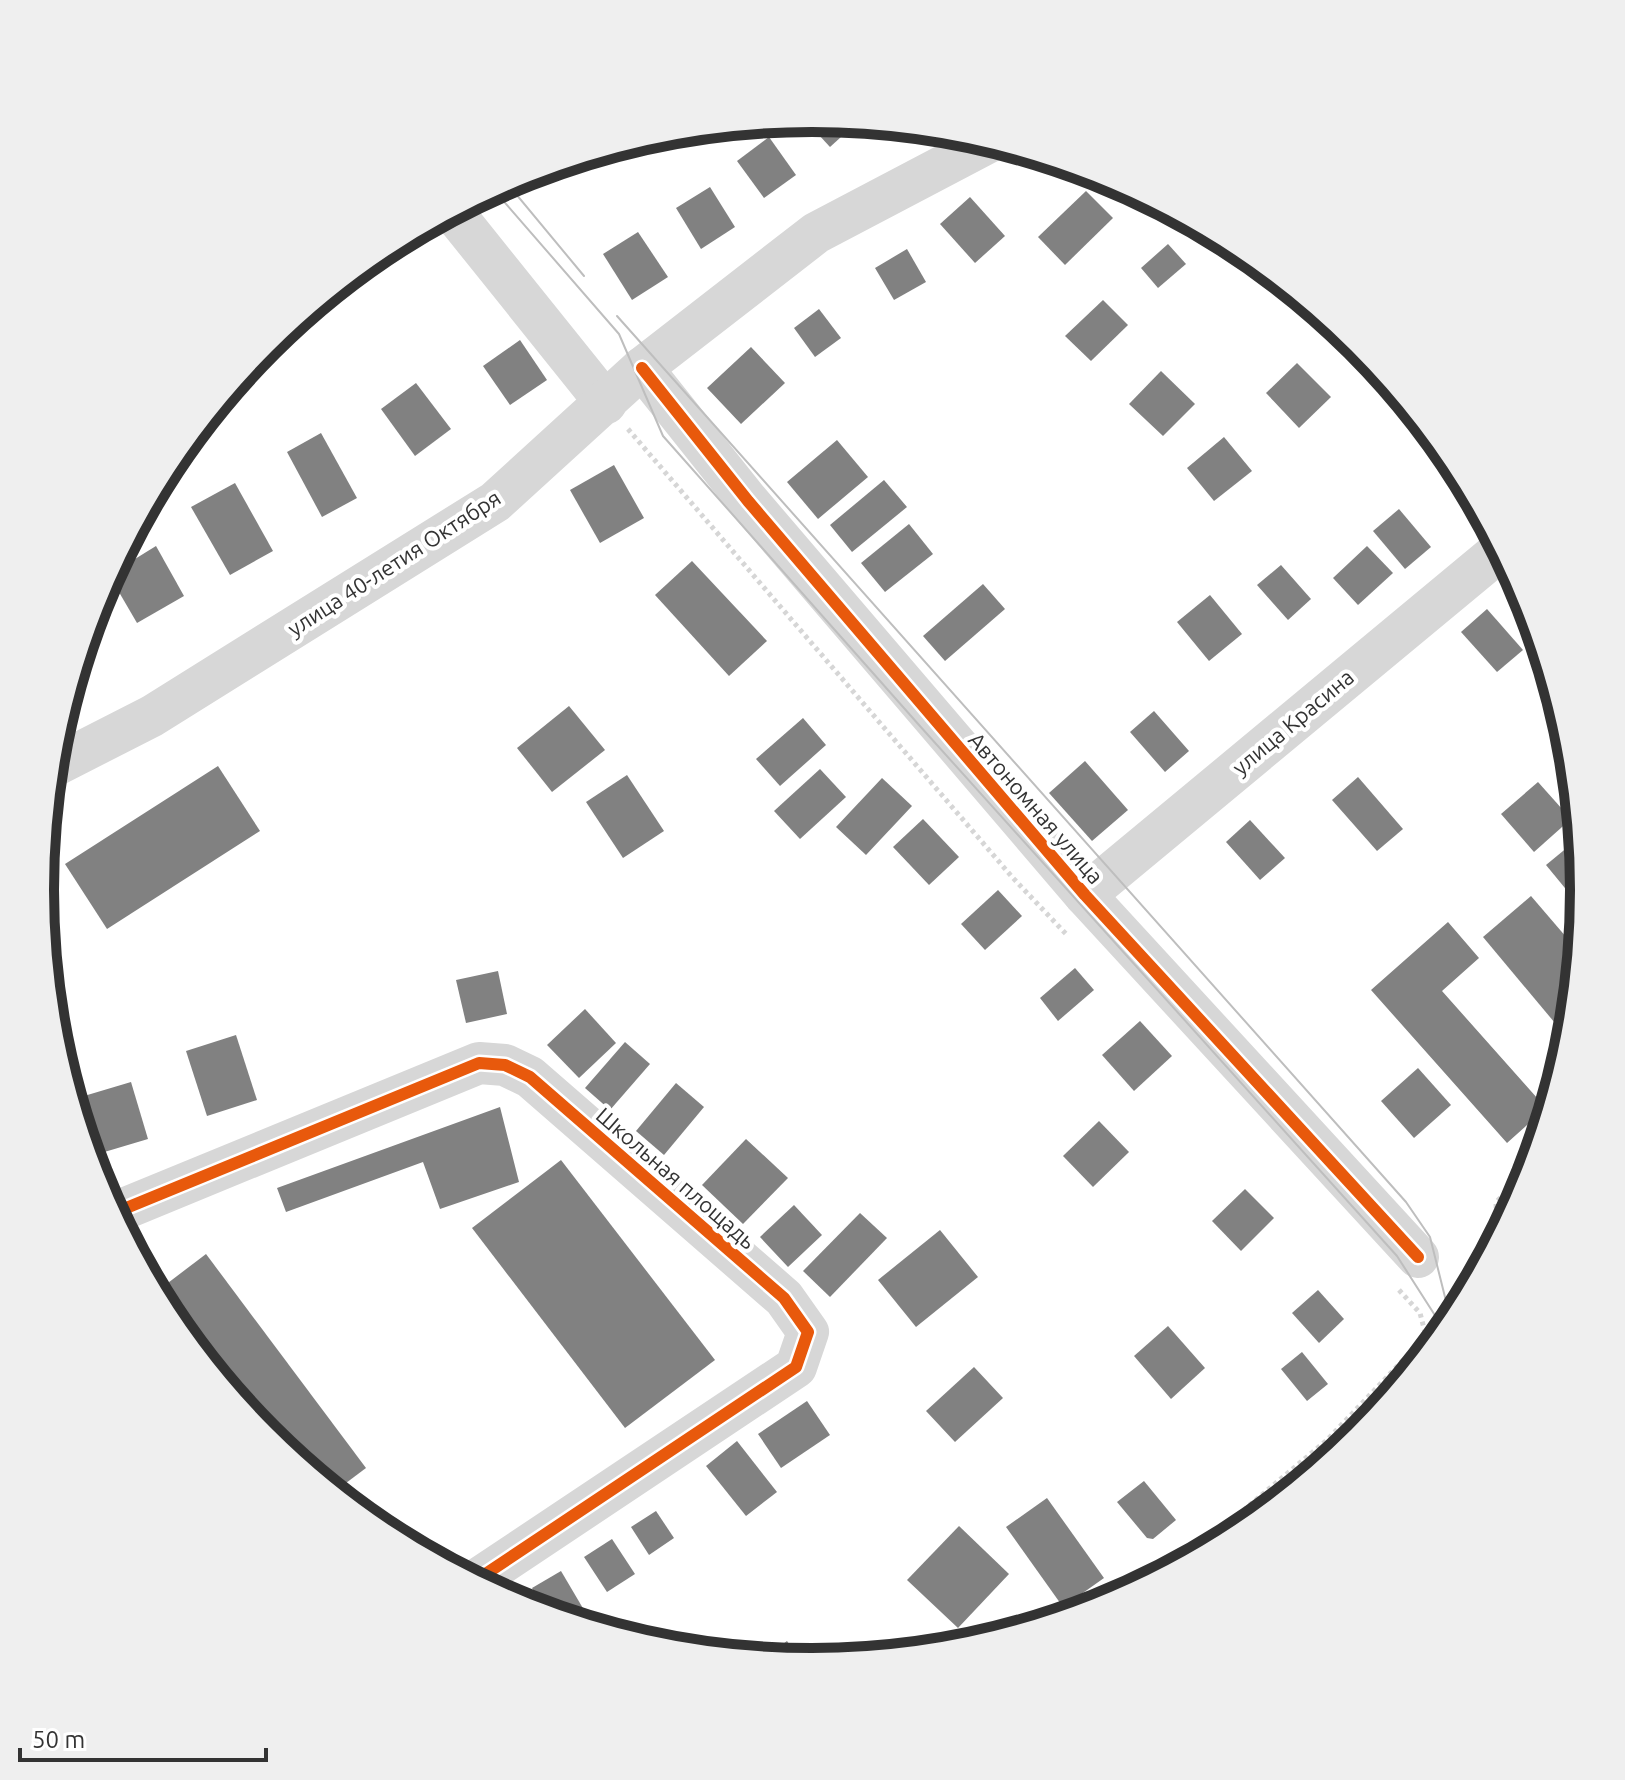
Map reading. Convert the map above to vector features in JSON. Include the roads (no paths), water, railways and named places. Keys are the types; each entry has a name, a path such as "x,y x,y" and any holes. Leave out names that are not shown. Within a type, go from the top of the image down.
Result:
{"street":[{"name":"улица 40-летия Октября","path":"66,760 152,716 495,502 642,368 816,233 975,149"},
{"path":"459,220 606,403"},
{"name":"Автономная улица","path":"642,368 748,501 1085,895 1418,1257"},
{"name":"улица Красина","path":"1085,895 1493,556"},
{"name":"Школьная площадь","path":"125,1209 479,1063 505,1065 530,1077 784,1298 808,1332 796,1367 486,1574"}],"tram line":[{"path":"515,192 584,276"},
{"path":"501,199 619,334 663,436 1397,1256 1437,1319"},
{"path":"617,316 1406,1202 1430,1237 1447,1305"}]}
